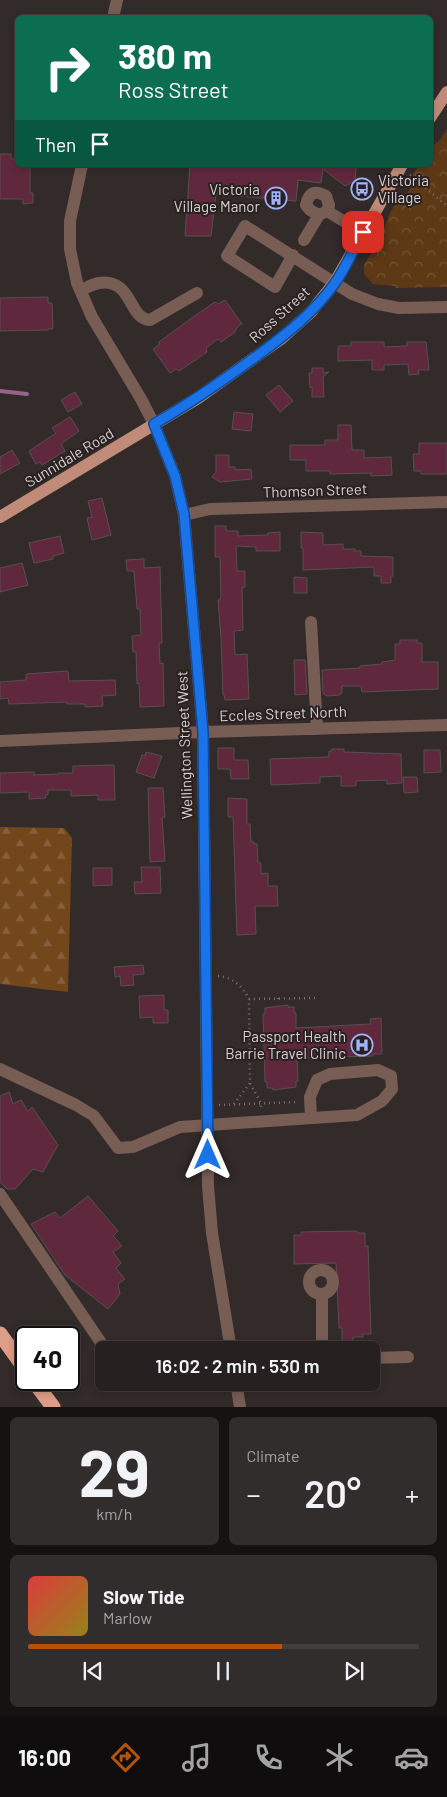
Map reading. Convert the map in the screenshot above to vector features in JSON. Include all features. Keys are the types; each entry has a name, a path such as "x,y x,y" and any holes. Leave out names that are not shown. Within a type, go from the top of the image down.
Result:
{"highway":[{"path":"0,1334 15,1355"},
{"path":"41,1391 52,1407"}],"main road":[{"path":"433,113 447,92"},
{"name":"Ross Street","path":"154,424 198,398 282,338 311,312 335,282 363,232 406,170"},
{"name":"Sunnidale Road","path":"0,517 154,424"}],"street":[{"path":"114,15 117,0"},
{"name":"Wellington Street West","path":"82,167 70,221 70,249 77,283 92,317 142,399 154,424 175,476 184,514 203,732 209,1207 230,1341"},
{"path":"304,240 323,213 363,232"},
{"path":"293,255 275,287 227,256 245,226 293,255 352,294 378,304 399,308 447,307"},
{"path":"80,290 100,283 121,288 125,291 138,313 146,320 150,320 197,293"},
{"name":"Thomson Street","path":"184,514 210,509 447,502"},
{"path":"311,622 317,729"},
{"name":"Eccles Street North","path":"0,741 203,732 447,725"},
{"path":"0,1070 76,1104 94,1116 118,1148 133,1147 180,1127 357,1115 382,1101 392,1089 391,1076 378,1070 330,1074 317,1080 310,1097 311,1118"},
{"path":"0,1194 100,1341"},
{"path":"322,1294 322,1341"},
{"path":"380,1358 408,1357"},
{"path":"237,1391 240,1407"}],"path":[{"path":"406,170 447,206"},
{"path":"206,976 228,977 244,990 250,999 250,1083 261,1103 262,1121"},
{"path":"278,998 278,1004"},
{"path":"250,999 318,998"},
{"path":"234,1104 250,1083"},
{"path":"207,1106 310,1101"}],"green space":[{"path":"447,129 447,287 396,288 395,286 373,284 364,274 364,265 378,243 390,213 402,193 406,195 411,187 407,184 418,167 433,167 433,146 440,140"},
{"path":"0,827 64,828 72,838 68,992 0,984"}],"building":[{"path":"0,154 11,154 11,159 15,159 15,167 30,167 30,193 33,193 33,203 23,204 23,199 0,199"},
{"name":"Victoria Village Manor","path":"190,167 356,168 355,181 345,186 323,169 321,183 298,180 296,201 216,194 211,236 185,236"},
{"path":"48,297 48,303 52,303 53,329 0,331 0,298"},
{"path":"225,300 242,324 238,326 235,332 221,342 218,339 206,348 207,352 179,371 176,369 170,373 153,349 159,345 159,342 215,302 218,304"},
{"path":"351,342 384,342 384,347 407,346 407,342 426,342 429,370 418,370 419,374 409,375 408,364 384,365 384,370 372,370 372,360 338,361 338,346 351,346"},
{"path":"312,368 323,368 323,373 329,372 323,377 324,397 312,397 309,373 312,373"},
{"path":"279,385 293,401 280,412 266,395"},
{"path":"75,392 82,404 68,412 61,400"},
{"path":"234,412 253,414 251,431 232,429"},
{"path":"70,417 79,431 61,444 65,451 42,465 40,462 36,464 29,451 56,433 52,428"},
{"path":"338,425 351,425 352,450 364,450 364,458 391,457 392,475 371,476 371,473 330,474 330,471 306,471 306,460 290,460 290,445 325,445 325,440 338,440"},
{"path":"419,443 447,443 447,474 421,474 421,471 414,471 413,454 419,454"},
{"path":"12,450 20,463 0,474 0,457"},
{"path":"216,455 229,455 229,467 235,467 235,470 251,469 252,479 220,482 212,477 216,472"},
{"path":"102,498 111,535 92,540 87,518 92,517 88,501"},
{"path":"215,526 226,526 226,531 238,531 238,536 268,535 268,533 280,532 280,551 256,551 256,547 236,546 237,571 245,571 245,587 242,588 243,630 234,631 235,655 247,654 249,699 225,700 223,695 218,600 220,600 221,595 220,557 215,557"},
{"path":"301,532 323,533 323,545 343,544 343,549 361,551 361,556 393,557 391,583 381,583 381,576 374,576 374,567 303,570"},
{"path":"60,536 64,553 53,556 53,559 34,563 29,543"},
{"path":"144,559 144,568 160,567 162,643 159,643 160,664 163,663 164,706 140,707 136,652 133,652 132,636 141,635 140,609 137,609 134,571 127,571 126,560"},
{"path":"22,563 28,585 0,592 0,568"},
{"path":"294,577 307,578 307,593 294,593"},
{"path":"400,640 417,640 417,643 422,643 422,662 438,662 438,689 362,692 361,686 342,686 342,693 340,695 327,696 323,693 322,670 360,668 360,666 382,664 382,662 395,660 395,644 400,644"},
{"path":"294,660 305,660 307,694 295,695"},
{"path":"68,671 69,681 115,680 116,695 102,696 103,706 85,707 85,704 67,704 67,702 9,704 8,698 0,699 0,682 26,680 26,674"},
{"path":"218,748 234,748 234,760 248,760 249,779 231,779 230,769 218,769"},
{"path":"332,749 344,749 344,752 401,754 402,783 387,784 387,780 356,781 356,786 341,786 341,776 320,777 320,783 271,785 270,759 329,757 329,751 332,751"},
{"path":"424,750 440,750 441,772 424,773"},
{"path":"146,752 162,756 154,778 136,772 142,755 145,756"},
{"path":"114,765 115,800 98,800 98,795 71,796 71,790 48,790 48,795 45,795 46,798 29,799 29,792 0,793 0,773 34,772 34,775 59,774 73,773 73,766"},
{"path":"403,777 417,777 418,792 404,793"},
{"path":"148,788 163,788 165,817 162,817 165,861 150,862"},
{"path":"228,798 247,799 247,824 250,824 251,842 257,844 258,863 261,863 261,874 268,873 268,886 277,886 278,906 255,906 256,934 237,935 233,817 228,817"},
{"path":"141,867 160,867 161,893 135,894 134,882 142,882"},
{"path":"93,868 112,868 112,885 93,886"},
{"path":"143,965 144,974 133,975 134,985 121,986 120,976 115,977 114,967"},
{"path":"164,995 164,1010 168,1010 168,1023 153,1023 153,1017 140,1018 139,996"},
{"path":"288,1005 288,1007 294,1007 296,1028 371,1024 370,1019 381,1018 382,1054 373,1054 373,1056 297,1058 298,1081 296,1081 296,1087 273,1090 273,1088 267,1088 267,1082 265,1082 263,1014 265,1014 265,1008"},
{"path":"9,1092 13,1104 21,1100 28,1111 32,1107 58,1145 43,1172 33,1169 15,1189 7,1189 0,1182 0,1096"},
{"path":"88,1196 118,1231 113,1236 122,1246 113,1252 121,1263 116,1268 125,1279 118,1284 120,1294 108,1309 65,1275 31,1224 55,1212 60,1218"},
{"path":"357,1231 358,1233 365,1233 365,1246 368,1246 371,1334 363,1334 363,1337 353,1337 353,1341 342,1341 342,1328 339,1328 336,1263 294,1264 294,1235 301,1235 301,1232"}],"waterway":[{"path":"0,391 27,394"}],"place":[{"name":"Victoria Village","path":"362,189"},
{"name":"Victoria Village Manor","path":"276,198"},
{"name":"Passport Health Barrie Travel Clinic","path":"362,1045"}],"route":[{"path":"208,1155 203,732 184,514 175,476 154,424 229,377 282,338 311,312 335,282 363,232"}]}
